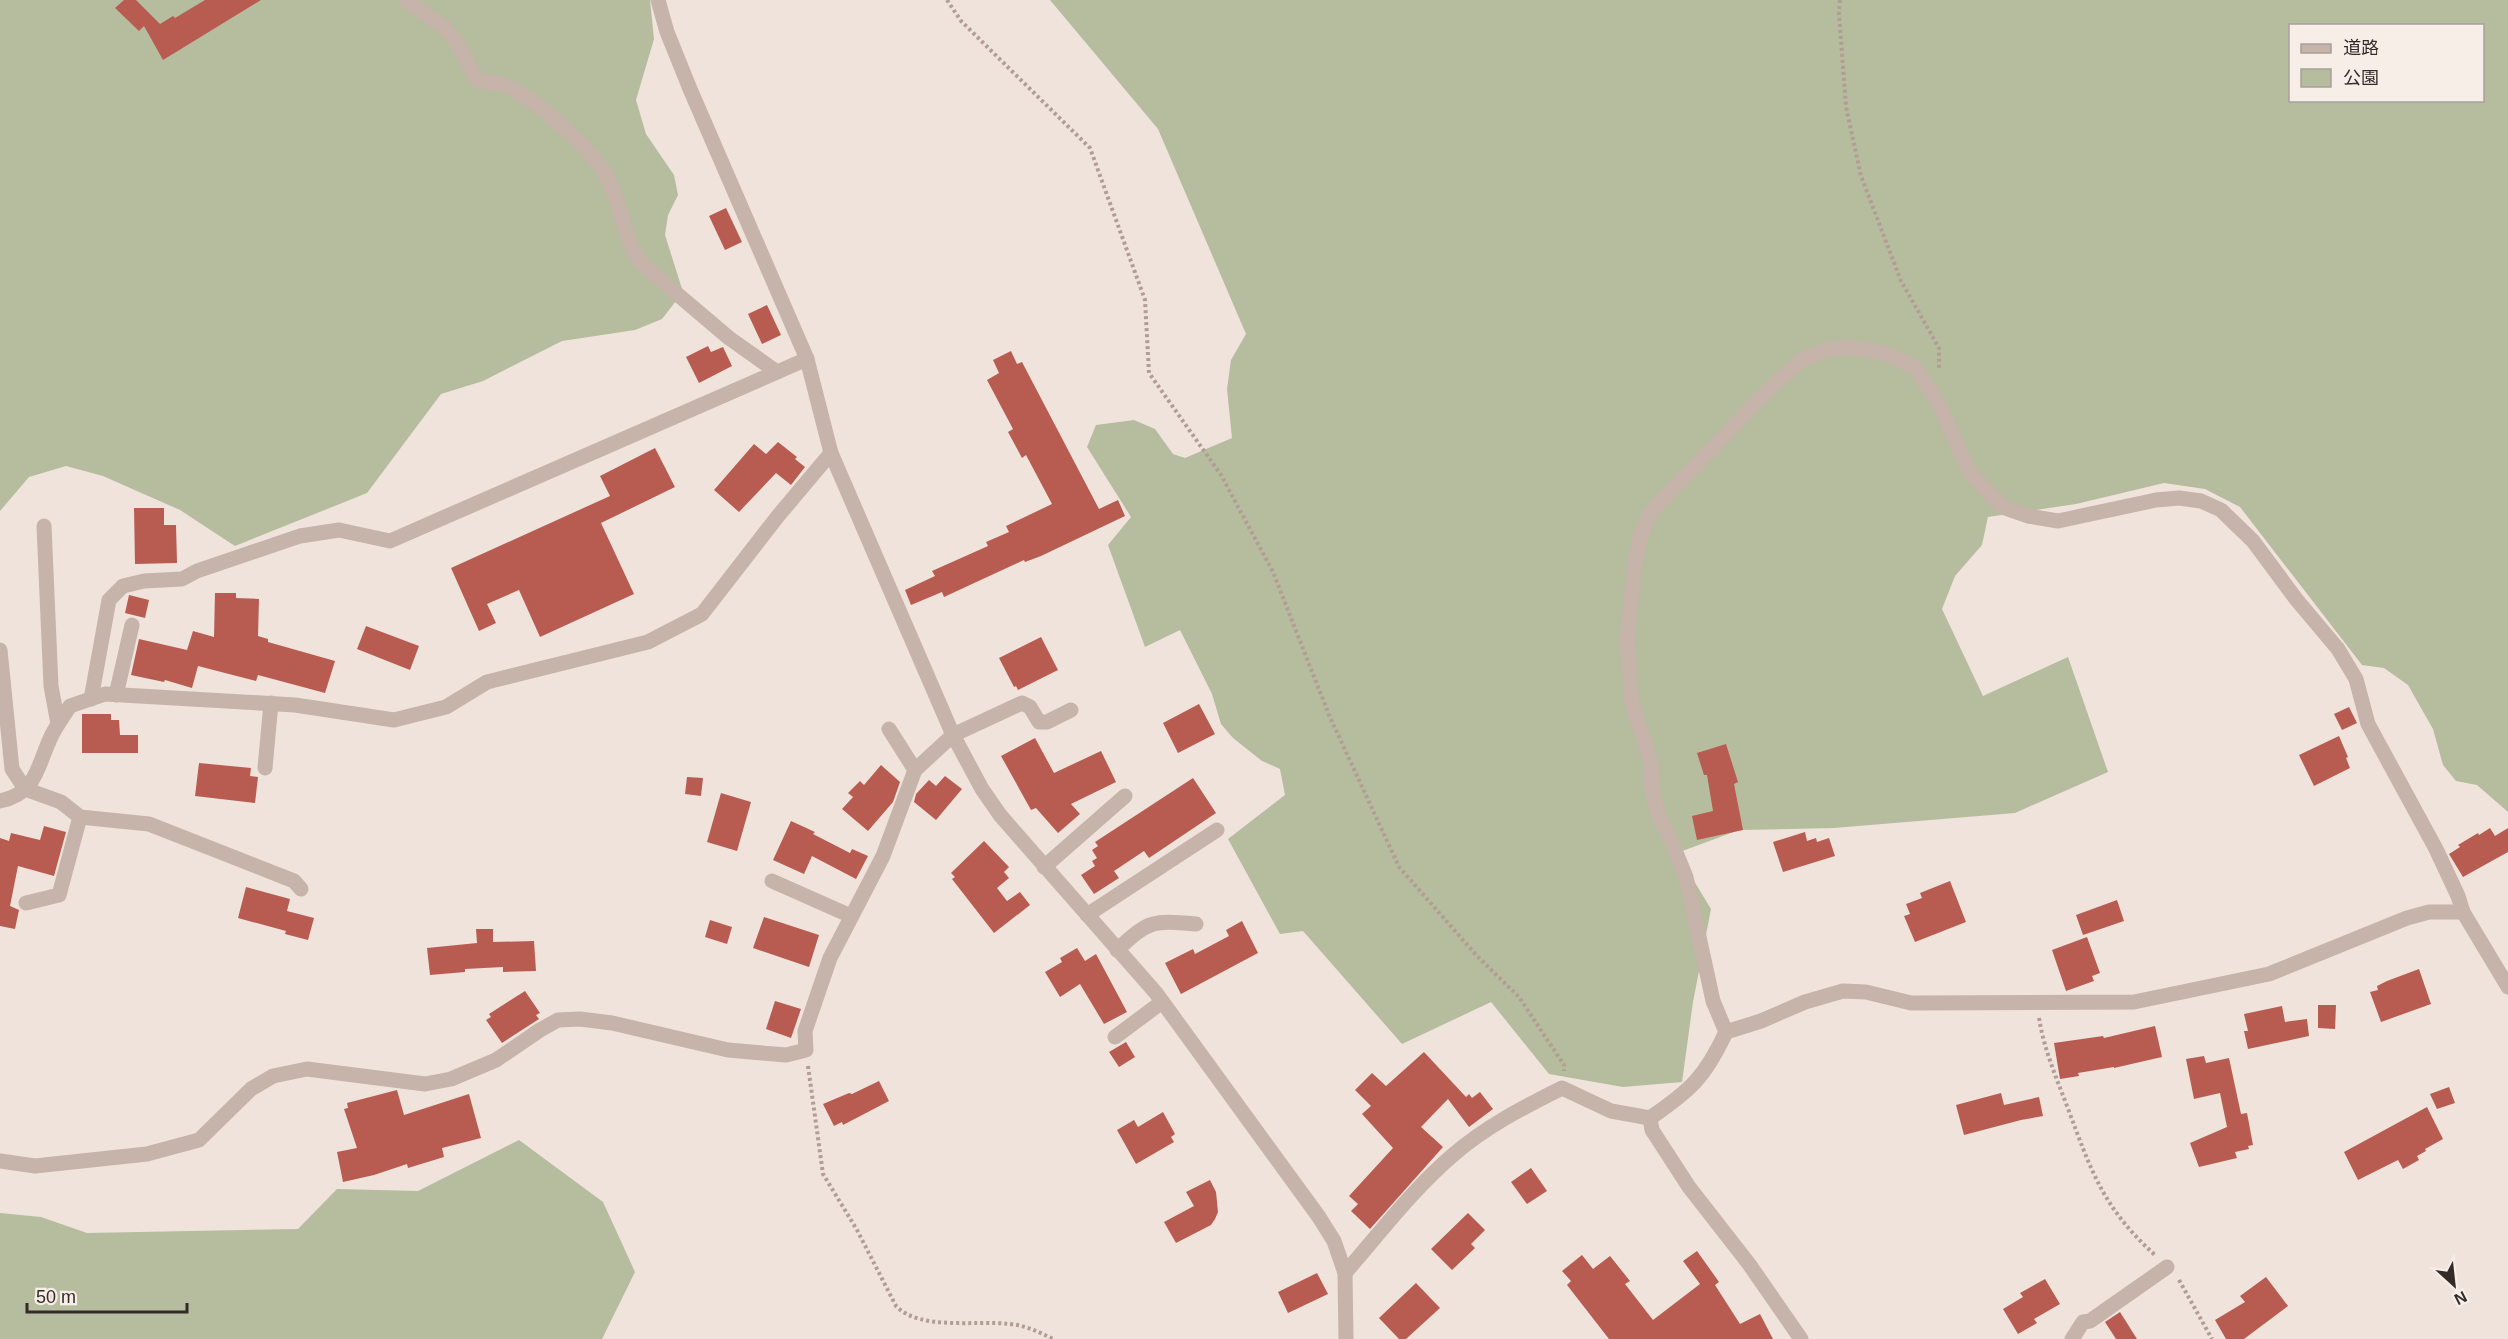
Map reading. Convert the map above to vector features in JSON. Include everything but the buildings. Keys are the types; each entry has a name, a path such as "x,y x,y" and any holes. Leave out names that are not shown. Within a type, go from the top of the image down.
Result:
{"street":[{"path":"406,0 442,26 453,38 478,81 502,84 531,101 583,146 608,178 632,251 643,265 729,338 777,372"},
{"path":"658,0 690,89 807,359 831,453 953,735 982,789 1000,815 1162,1002 1319,1217 1334,1241 1345,1273 1346,1339"},
{"path":"1726,1032 1713,1001 1686,877 1659,817 1652,790 1651,762 1632,703 1627,640 1635,563 1640,538 1650,513 1775,383 1805,358 1830,349 1854,348 1884,353 1915,367 1938,404 1970,473 2002,507 2028,516 2058,521 2156,500 2179,498 2201,501 2221,510 2253,541 2296,599 2338,649 2356,679 2368,724 2436,849 2463,912 2508,987"},
{"path":"91,699 109,600 123,586 144,580 182,579 198,571 300,536 339,531 390,541 807,359"},
{"path":"0,801 14,798 32,783 51,737 70,706 105,694 295,705 394,720 446,707 487,682 648,642 702,614 778,516 831,453"},
{"path":"44,526 51,686 58,724"},
{"path":"116,695 132,625"},
{"path":"0,650 12,769 25,789 61,802 80,817 149,824 294,881 301,889"},
{"path":"265,768 271,703"},
{"path":"0,1161 34,1166 147,1154 199,1140 251,1089 273,1076 308,1069 425,1084 451,1078 496,1060 558,1020 580,1019 612,1023 728,1050 786,1055 806,1050 805,1031 830,958 883,856 915,770 953,735 1022,704 1030,707 1039,722 1047,722 1071,710"},
{"path":"889,729 915,770"},
{"path":"1044,867 1125,796"},
{"path":"26,903 59,896 80,817"},
{"path":"1087,915 1217,830"},
{"path":"772,880 851,916"},
{"path":"1345,1273 1454,1154 1498,1122 1562,1088 1611,1111 1650,1118 1671,1104 1701,1078 1711,1064 1726,1032 1761,1021 1805,1002 1843,992 1866,992 1911,1003 2134,1002 2270,974 2407,918 2429,912 2463,912"},
{"path":"1118,950 1139,929 1162,921 1196,924"},
{"path":"1114,1037 1162,1002"},
{"path":"1650,1118 1652,1130 1689,1187 1749,1264 1770,1297 1802,1339"},
{"path":"2072,1339 2083,1322 2090,1321 2167,1267"},
{"path":"1334,1339 1344,1315"}],"path":[{"path":"946,0 960,21 1090,148 1145,300 1149,373 1221,475 1273,572 1329,715 1399,867 1478,956 1519,997 1564,1065 1562,1088"},
{"path":"1840,0 1846,106 1861,176 1901,281 1939,348 1938,404"},
{"path":"2037,1003 2044,1045 2096,1182 2129,1232 2177,1276 2212,1339"},
{"path":"806,1050 823,1174 857,1230 896,1306 904,1314 920,1320 1010,1324 1033,1329 1053,1339"}],"green space":[{"path":"0,0 650,0 654,39 636,100 646,134 674,175 678,195 668,215 665,235 683,292 662,319 635,330 562,341 483,381 441,394 367,493 235,546 180,510 103,476 66,466 29,477 0,511"},
{"path":"1050,0 2508,0 2508,812 2477,785 2456,781 2443,765 2433,729 2408,685 2384,668 2362,665 2240,507 2205,489 2164,483 2076,504 1988,517 1982,545 1955,576 1942,609 1983,696 2068,657 2108,772 2015,813 1834,828 1739,830 1677,853 1711,909 1693,1002 1682,1082 1623,1087 1549,1074 1491,1002 1402,1044 1303,931 1280,934 1228,839 1285,795 1280,769 1262,761 1233,738 1221,724 1212,694 1180,630 1145,647 1108,545 1131,517 1087,447 1096,425 1134,420 1155,429 1173,454 1185,458 1232,438 1227,389 1231,360 1246,334 1158,129"},
{"path":"519,1140 603,1202 635,1272 602,1339 0,1339 0,1213 41,1217 87,1233 298,1229 337,1189 418,1191"}]}
